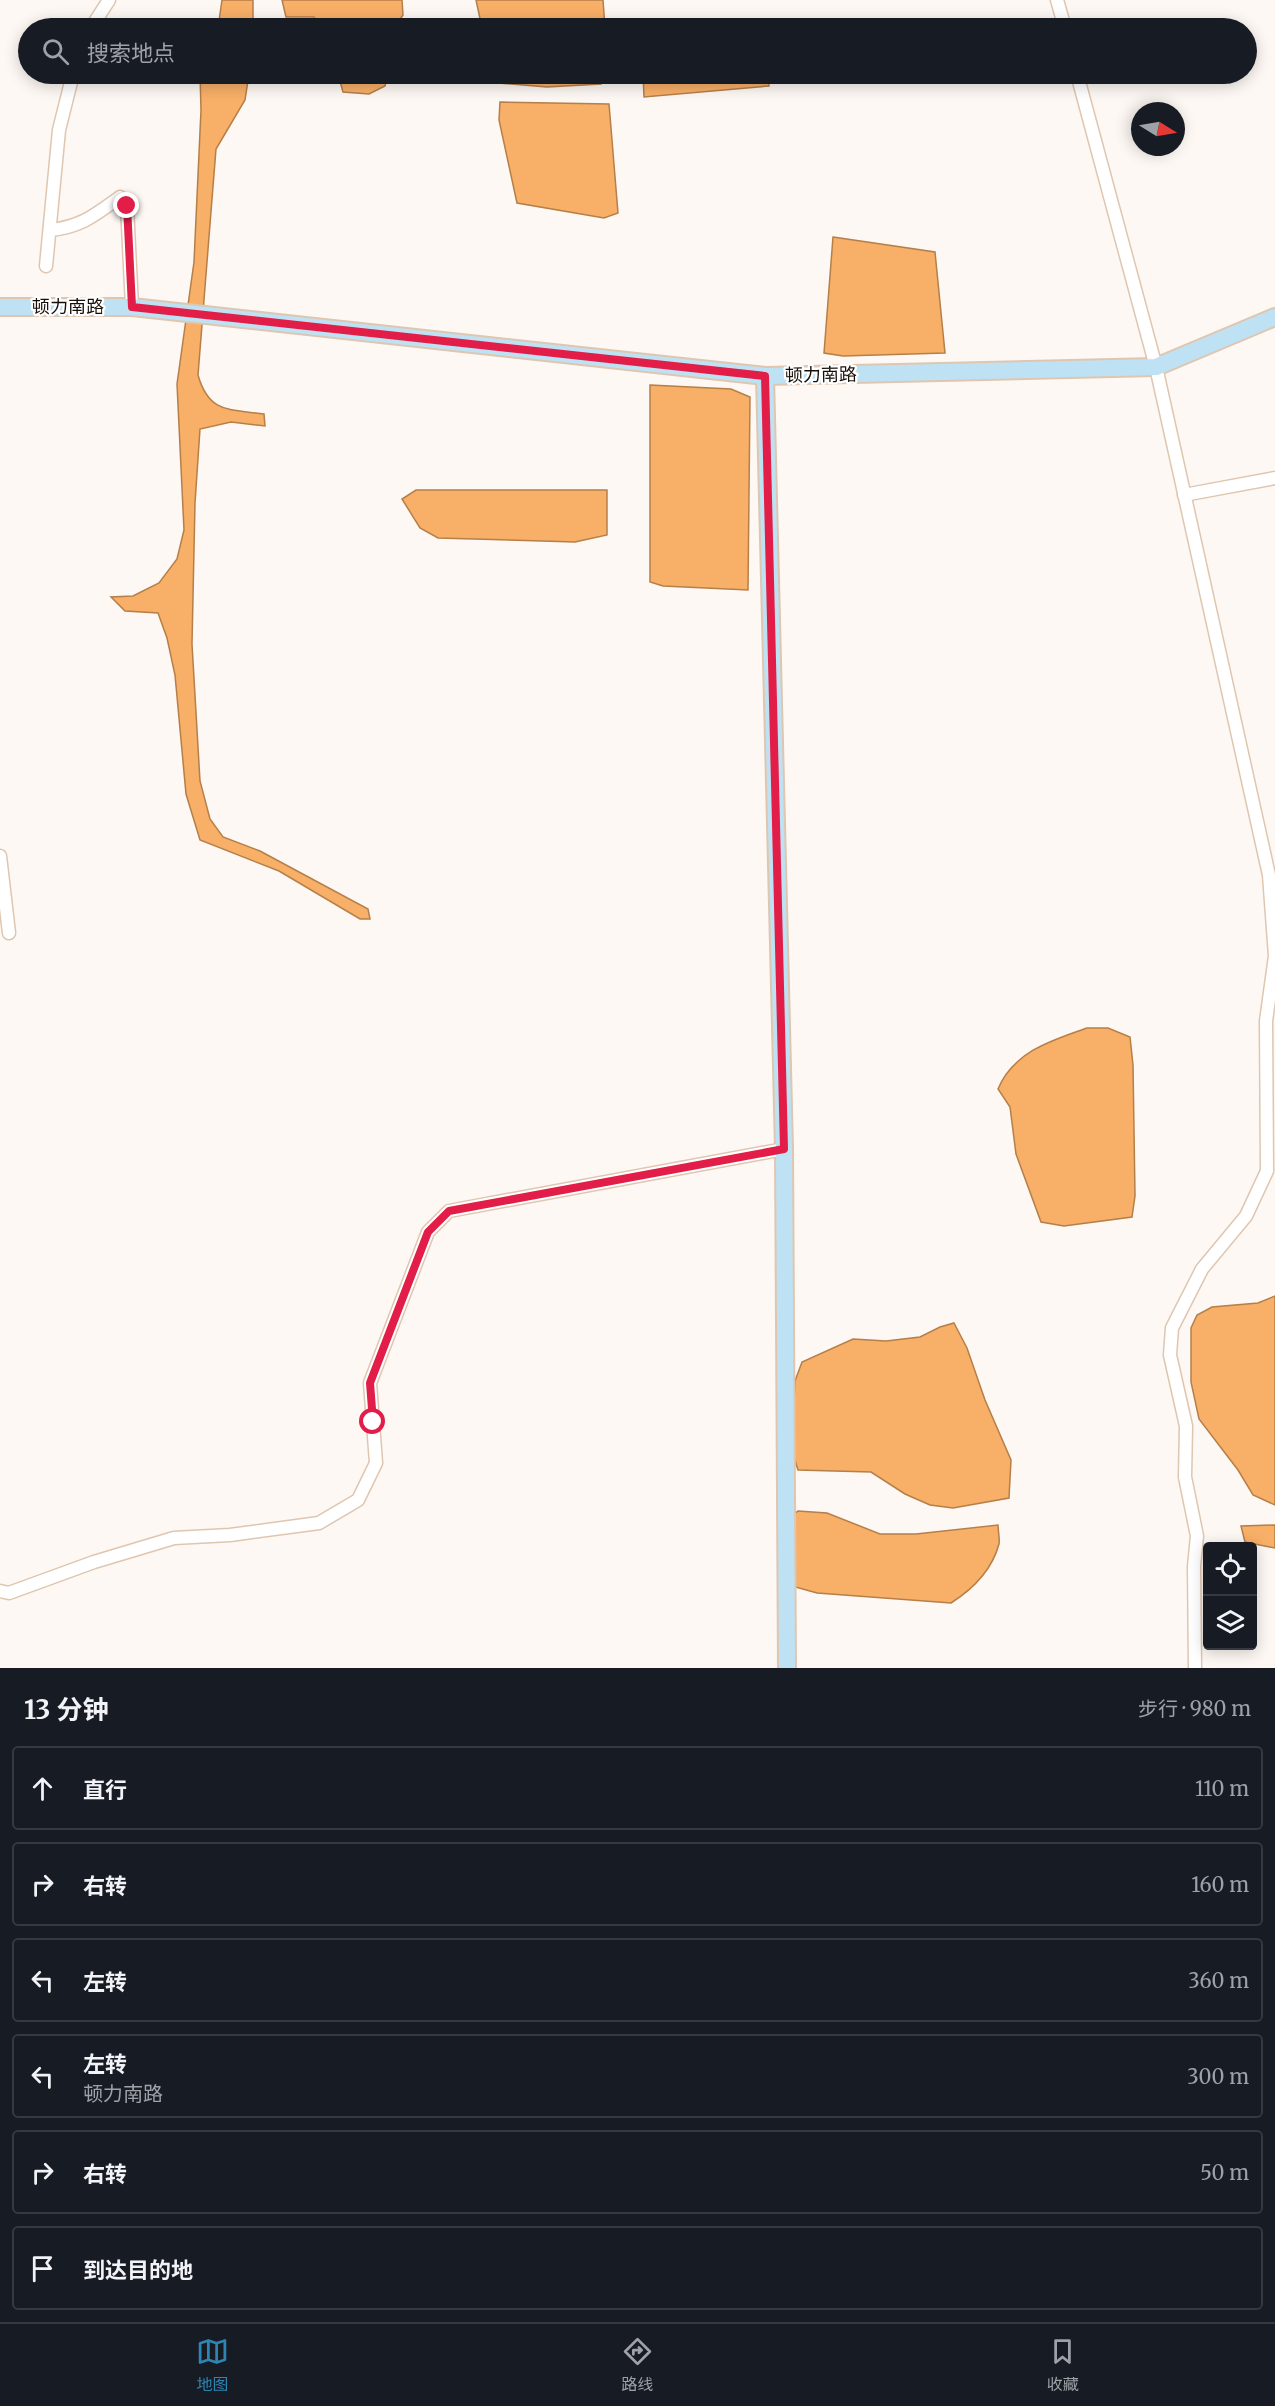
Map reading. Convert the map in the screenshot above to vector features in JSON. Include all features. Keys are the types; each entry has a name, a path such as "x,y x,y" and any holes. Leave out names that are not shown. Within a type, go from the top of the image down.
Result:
{"street":[{"path":"98,18 110,0"},
{"path":"1058,0 1062,18"},
{"path":"46,266 59,130 70,84"},
{"path":"1080,84 1156,366 1269,875 1275,956 1266,1021 1267,1171 1246,1216 1202,1269 1172,1328 1170,1355 1186,1426 1185,1477 1197,1536 1194,1566 1195,1668"},
{"path":"50,230 67,229 88,221 120,197 127,206 132,307"},
{"name":"顿力南路","path":"0,307 132,307 765,376 1156,366 1275,316"},
{"path":"765,376 784,1149 787,1668"},
{"path":"1184,495 1275,478"},
{"path":"0,856 9,933"},
{"path":"0,1591 9,1593 94,1562 174,1538 231,1535 319,1523 358,1500 376,1463 370,1383 428,1232 449,1211 784,1149"}],"shaded area":[{"path":"222,0 253,0 253,18 219,18"},
{"path":"282,0 402,0 403,15 401,18 286,17"},
{"path":"476,0 603,0 604,18 480,18"},
{"path":"200,84 247,84 245,100 216,149 198,375 208,397 215,403 231,410 264,414 265,426 231,422 200,429 195,503 192,644 200,781 210,819 223,837 260,851 368,909 370,919 360,919 279,871 200,840 186,794 175,675 167,638 158,613 125,611 111,597 133,596 159,583 177,559 184,530 177,384 194,262"},
{"path":"341,84 386,84 369,94 343,92"},
{"path":"511,84 601,84 547,87"},
{"path":"643,84 769,84 769,86 644,97"},
{"path":"500,102 609,104 618,213 604,218 517,203 499,120"},
{"path":"833,237 935,252 945,353 843,356 824,353"},
{"path":"650,385 731,389 750,397 748,590 663,586 650,582"},
{"path":"416,490 607,490 607,535 575,542 438,538 420,528 402,499"},
{"path":"1087,1028 1108,1028 1130,1037 1133,1065 1135,1196 1132,1217 1064,1226 1041,1222 1016,1154 1010,1107 998,1089 1013,1066 1035,1049"},
{"path":"1275,1296 1275,1505 1253,1495 1238,1470 1199,1419 1191,1382 1191,1328 1197,1315 1212,1307 1258,1303"},
{"path":"954,1323 967,1348 985,1400 1011,1460 1009,1498 953,1508 930,1505 905,1494 871,1472 798,1470 792,1451 795,1381 802,1362 853,1339 886,1341 920,1337"},
{"path":"798,1511 827,1513 880,1534 916,1534 998,1525 999,1544 992,1562 981,1578 951,1603 817,1593 781,1583 784,1522"},
{"path":"1275,1525 1275,1548 1257,1544 1257,1542 1245,1542 1241,1526"}],"route":[{"path":"127,206 132,307 765,376 784,1149 449,1211 428,1232 370,1383 373,1422"}]}
